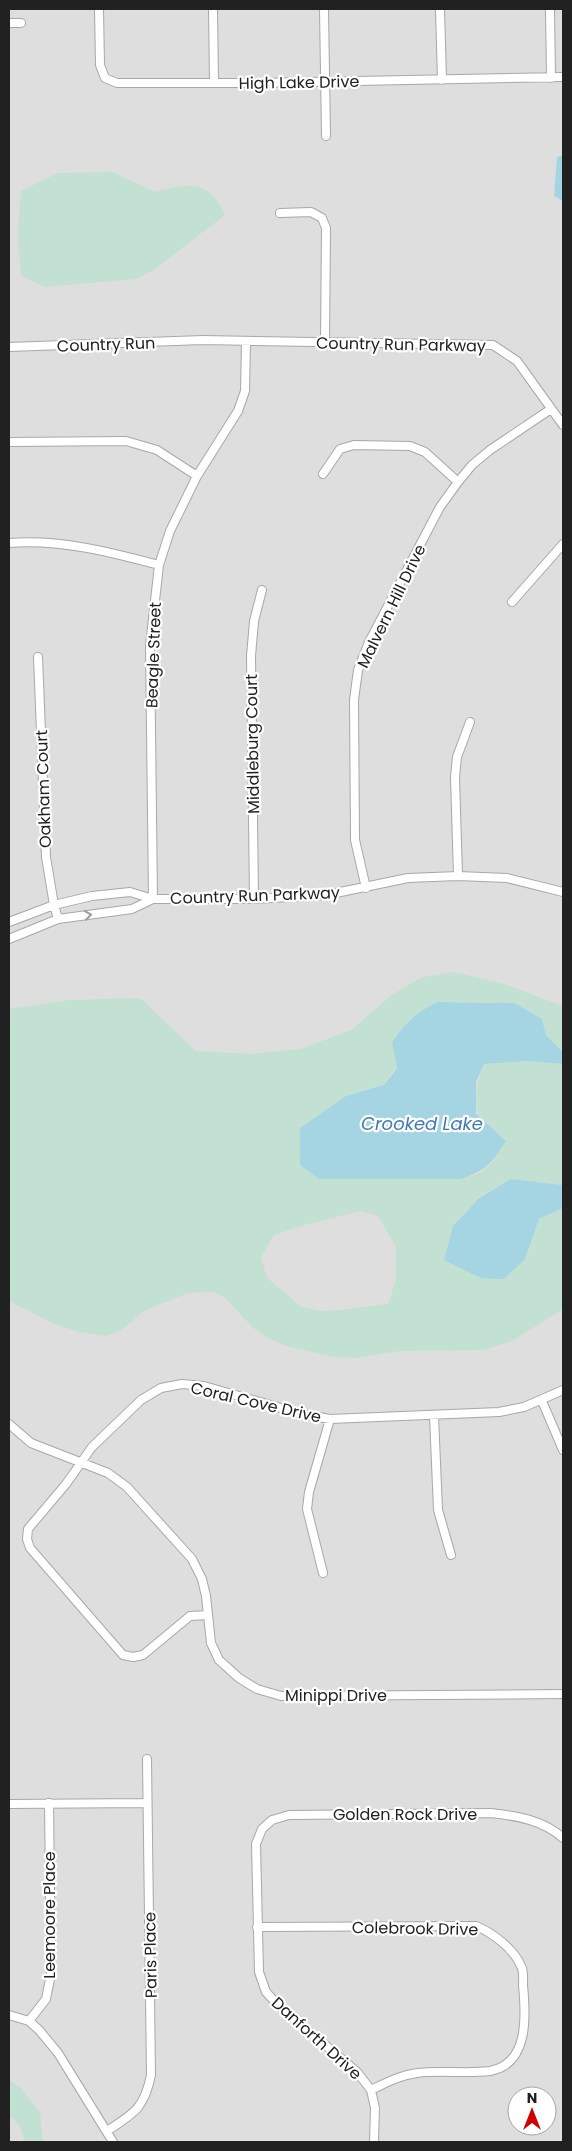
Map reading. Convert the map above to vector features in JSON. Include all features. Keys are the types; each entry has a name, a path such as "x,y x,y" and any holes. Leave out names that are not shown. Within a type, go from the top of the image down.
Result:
{"street":[{"name":"High Lake Drive","path":"99,9 100,64 105,78 117,83 325,82 563,77"},
{"path":"213,9 214,83"},
{"path":"324,9 326,136"},
{"path":"440,9 442,80"},
{"path":"550,9 551,78"},
{"path":"9,23 20,22"},
{"path":"280,212 311,212 322,218 326,228 325,343"},
{"name":"Country Run Parkway","path":"203,340 494,345 517,361 563,425"},
{"name":"Country Run","path":"9,347 203,340"},
{"name":"Beagle Street","path":"153,899 150,645 159,565 170,531 197,476 218,446 238,411 246,391 246,342"},
{"name":"Malvern Hill Drive","path":"366,888 355,840 354,700 358,670 369,642 440,507 458,482 472,465 490,450 551,410"},
{"path":"9,442 126,441 157,450 197,476"},
{"path":"323,474 340,449 354,445 410,446 425,452 458,482"},
{"path":"9,543 71,545 111,552 159,565"},
{"path":"512,602 563,544"},
{"name":"Middleburg Court","path":"254,899 251,656 254,622 262,590"},
{"name":"Oakham Court","path":"38,657 46,857 58,919"},
{"path":"458,876 455,777 457,756 470,722"},
{"name":"Country Run Parkway","path":"9,922 54,904 92,896 130,892 153,899 254,899 326,895 408,878 458,876 507,878 563,892"},
{"name":"Country Run Parkway","path":"9,939 58,919 132,909 153,899"},
{"name":"Coral Cove Drive","path":"208,1615 190,1616 143,1655 133,1657 124,1655 30,1548 27,1539 28,1529 66,1484 80,1461 141,1400 160,1388 182,1384 204,1386 302,1414 330,1419 499,1412 524,1407 563,1390"},
{"path":"542,1400 563,1450"},
{"path":"434,1416 438,1510 451,1555"},
{"path":"323,1573 307,1509 309,1492 330,1419"},
{"name":"Minippi Drive","path":"9,1424 31,1443 108,1473 127,1487 192,1559 202,1579 211,1643 219,1660 239,1678 257,1690 281,1696 563,1694"},
{"name":"Paris Place","path":"107,2131 136,2112 147,2094 151,2075 147,1760"},
{"name":"Leemoore Place","path":"29,2021 46,1999 51,1974 49,1803"},
{"path":"9,1804 147,1803"},
{"name":"Golden Rock Drive","path":"256,1844 262,1829 272,1820 289,1814 491,1813 519,1816 542,1824 563,1838"},
{"name":"Danforth Drive","path":"256,1844 259,1972 266,1992 279,2006 357,2072 370,2090 375,2108 374,2142"},
{"name":"Colebrook Drive","path":"257,1927 476,1926 489,1931 503,1943 522,1967 524,2000 522,2042 517,2055 506,2065 490,2070 410,2074 370,2090"},
{"path":"9,2015 29,2021 58,2053 113,2142"}],"shaded area":[{"path":"9,9 563,9 563,2142 9,2142"}],"green space":[{"path":"113,172 155,192 188,186 205,190 219,203 225,215 154,270 136,279 45,287 21,276 18,234 21,191 58,173"},
{"path":"454,972 505,984 563,1006 563,1052 546,1035 542,1019 491,1002 438,1002 384,1085 346,1096 300,1164 319,1179 461,1179 482,1172 495,1159 477,1112 477,1090 484,1064 526,1061 563,1064 563,1185 512,1179 479,1197 453,1226 525,1259 539,1219 563,1208 563,1309 512,1341 484,1350 400,1351 356,1358 333,1357 286,1346 270,1339 253,1328 226,1299 215,1292 188,1293 144,1311 120,1331 106,1336 78,1332 52,1323 9,1301 9,1009 69,1000 140,998 196,1051 250,1054 300,1049 351,1030 393,994 422,977","holes":["361,1211 378,1216 396,1247 396,1280 388,1304 322,1311 302,1307 267,1278 261,1257 274,1235"]},
{"path":"9,2080 22,2089 40,2112 43,2142 24,2142 20,2127 9,2116"}],"water":[{"path":"563,155 563,201 554,196 557,157"},
{"name":"Crooked Lake","path":"438,1002 514,1003 542,1019 546,1035 563,1052 563,1064 526,1061 484,1064 476,1082 476,1114 506,1141 492,1161 483,1169 461,1179 319,1179 300,1165 300,1128 346,1096 384,1085 397,1068 392,1042 412,1019"},
{"path":"511,1179 563,1185 563,1208 539,1219 525,1259 504,1279 481,1278 444,1260 453,1226 479,1198"}]}
